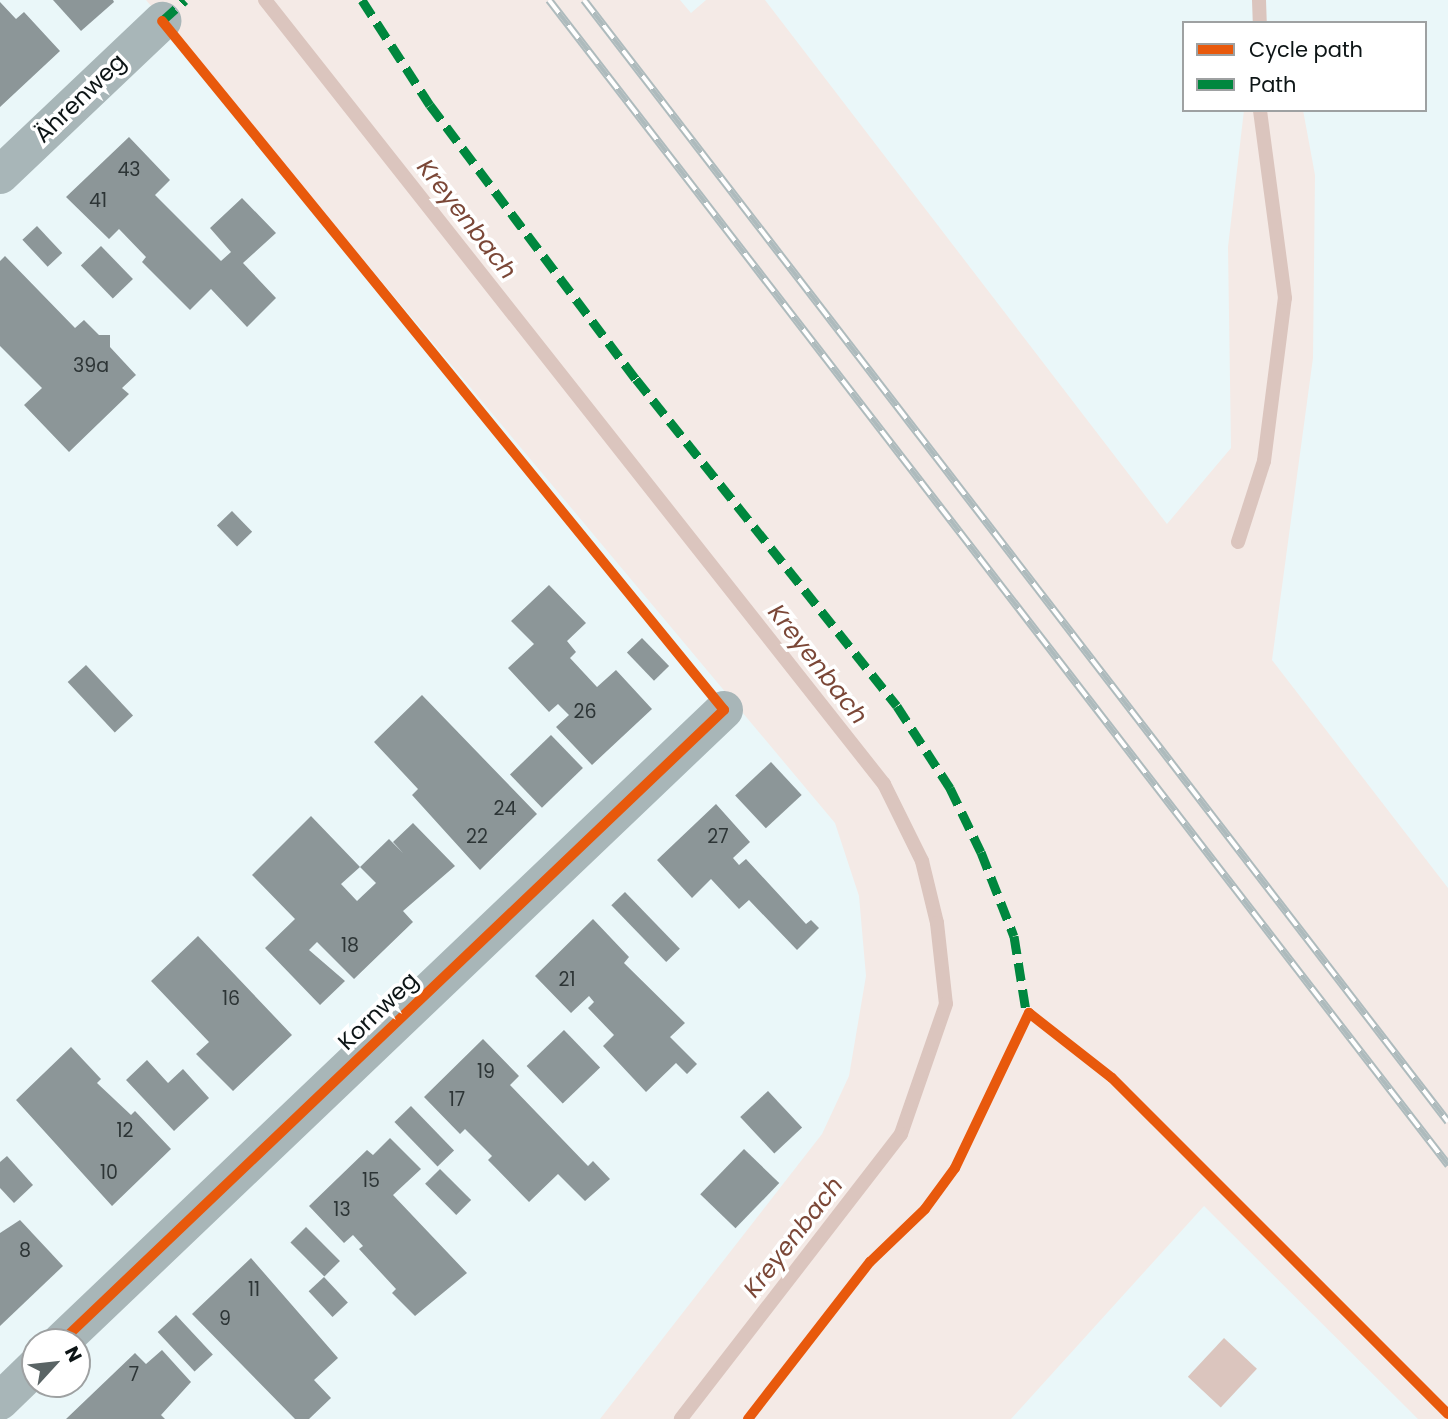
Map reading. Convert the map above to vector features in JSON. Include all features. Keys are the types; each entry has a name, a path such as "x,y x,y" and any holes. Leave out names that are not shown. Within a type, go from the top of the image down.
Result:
{"street":[{"name":"Ährenweg","path":"0,175 162,21"},
{"name":"Kornweg","path":"76,1328 724,710"},
{"path":"0,1401 21,1381"}],"shaded area":[{"path":"146,0 680,0 691,13 706,0 765,0 1167,524 1231,448 1228,247 1244,112 1303,112 1315,175 1313,358 1272,660 1448,888 1448,1419 1418,1419 1204,1206 1011,1419 600,1419 822,1134 849,1076 866,976 859,896 835,823"},
{"path":"1224,1338 1257,1369 1221,1407 1188,1377"}],"building":[{"path":"53,0 113,0 114,2 81,31"},
{"path":"0,2 16,19 24,12 60,51 0,107"},
{"path":"129,137 170,180 155,195 221,261 231,252 210,228 242,198 276,233 243,263 276,298 247,327 211,289 190,310 142,262 146,257 119,229 109,239 66,197"},
{"path":"37,226 62,253 48,267 22,240"},
{"path":"101,246 133,279 113,299 81,265"},
{"path":"5,256 75,328 84,320 99,335 110,335 110,347 136,375 122,388 129,394 69,452 24,405 42,388 0,346 0,261"},
{"path":"232,511 252,532 237,546 217,526"},
{"path":"549,585 586,623 567,641 576,652 570,658 597,687 616,670 652,709 592,765 556,727 569,715 558,704 549,712 508,668 534,644 511,621"},
{"path":"642,638 669,666 654,681 627,653"},
{"path":"86,665 133,715 115,733 68,682"},
{"path":"422,695 537,814 480,870 412,795 418,789 374,742"},
{"path":"551,735 583,768 542,808 510,775"},
{"path":"771,762 802,795 766,828 735,795"},
{"path":"716,804 750,842 733,858 739,865 746,859 806,924 811,920 819,928 797,950 749,900 739,909 711,879 692,898 657,860"},
{"path":"311,816 360,867 389,839 403,853 393,842 413,823 455,866 403,911 413,922 354,979 317,942 309,950 345,981 320,1005 265,948 295,919 252,875","holes":["360,867 376,883 357,901 341,884"]},
{"path":"625,892 680,949 666,962 611,905"},
{"path":"593,919 629,957 624,963 685,1023 670,1037 697,1064 687,1074 676,1063 646,1092 603,1046 614,1035 588,1008 594,1002 589,996 571,1013 535,976"},
{"path":"198,936 292,1035 233,1091 196,1054 209,1042 151,981"},
{"path":"564,1030 600,1067 563,1104 527,1066"},
{"path":"483,1039 519,1076 510,1085 588,1166 593,1161 610,1179 585,1201 558,1174 529,1202 488,1160 492,1156 465,1129 460,1134 424,1097"},
{"path":"71,1047 101,1079 97,1083 131,1115 135,1111 171,1149 112,1206 16,1100"},
{"path":"147,1060 168,1083 183,1069 209,1098 174,1131 126,1080"},
{"path":"768,1091 802,1128 774,1153 740,1117"},
{"path":"411,1106 454,1151 438,1167 394,1122"},
{"path":"390,1138 421,1169 393,1195 467,1273 415,1316 392,1293 396,1289 359,1249 363,1246 353,1235 344,1243 309,1206 367,1150 373,1155"},
{"path":"744,1149 779,1183 735,1228 700,1194"},
{"path":"7,1156 33,1185 14,1203 0,1188 0,1162"},
{"path":"440,1169 471,1200 456,1215 425,1184"},
{"path":"20,1220 63,1266 0,1326 0,1233"},
{"path":"306,1227 340,1261 324,1276 290,1243"},
{"path":"251,1258 338,1358 314,1380 331,1398 309,1419 295,1419 192,1314"},
{"path":"324,1277 348,1303 333,1317 309,1291"},
{"path":"176,1315 213,1354 195,1372 158,1332"},
{"path":"162,1350 191,1382 161,1415 165,1419 66,1419 91,1398 135,1353 146,1364"}],"waterway":[{"name":"Kreyenbach","path":"265,0 884,784 922,861 937,923 946,1004 901,1134 681,1419"},
{"path":"1259,0 1260,21"},
{"path":"1238,542 1264,461 1285,298 1260,112"}],"railway":[{"path":"549,0 1448,1165"},
{"path":"584,0 1448,1122"}],"marked path":[{"path":"162,21 185,0"},
{"path":"362,0 430,105 636,379 897,706 950,788 981,852 1014,936 1027,1017"}],"cycle path":[{"path":"76,1328 724,710 162,21"},
{"path":"748,1419 870,1262 925,1209 955,1168 1029,1013 1112,1078 1448,1414"}]}
